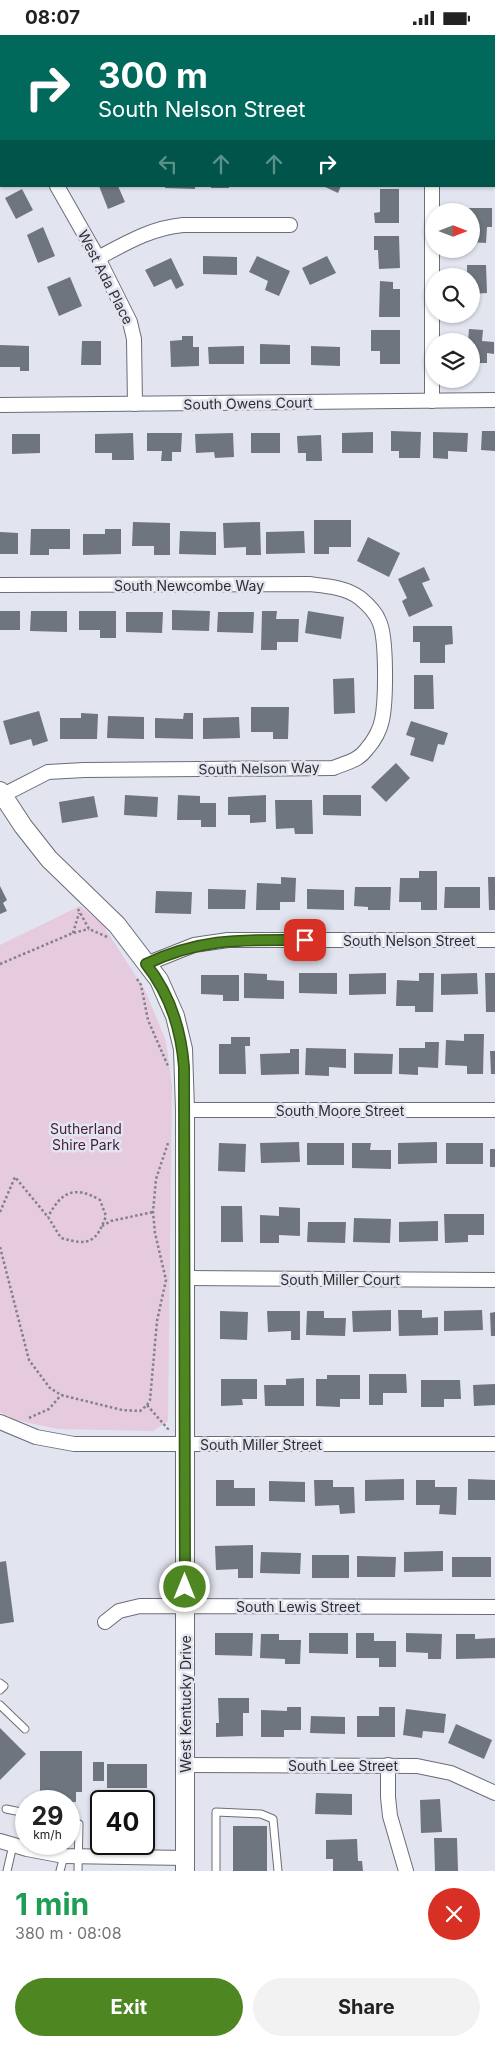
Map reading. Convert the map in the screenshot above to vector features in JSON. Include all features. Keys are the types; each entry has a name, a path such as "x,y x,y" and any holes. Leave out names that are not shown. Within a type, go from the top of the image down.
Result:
{"street":[{"name":"West Ada Place","path":"58,187 98,259 130,322 134,339 134,404"},
{"path":"432,187 432,401"},
{"path":"98,259 147,232 166,226 290,225"},
{"name":"South Owens Court","path":"0,405 495,400"},
{"name":"South Newcombe Way","path":"0,585 308,584 331,586 349,592 360,598 370,610"},
{"name":"South Nelson Way","path":"2,793 48,772 333,767 355,760 366,751 376,736 382,721 384,685 383,633 379,621 370,610"},
{"name":"West Kentucky Drive","path":"2,793 49,859 112,920 159,981 177,1024 184,1067 185,1110 186,1278 176,1444 185,1605 185,1865"},
{"name":"South Nelson Street","path":"146,964 162,956 194,945 228,940 495,940"},
{"name":"South Moore Street","path":"185,1110 495,1110"},
{"name":"South Miller Court","path":"186,1278 495,1280"},
{"name":"South Miller Street","path":"0,1422 36,1437 74,1444 495,1444"},
{"name":"South Lewis Street","path":"105,1622 118,1611 132,1606 495,1607"},
{"name":"South Lee Street","path":"185,1765 417,1766 451,1773 495,1793"},
{"path":"388,1765 390,1816 406,1871"},
{"path":"6,1843 64,1856 78,1864 99,1855"},
{"path":"131,1855 185,1865"}],"lane":[{"path":"0,1683 4,1686 0,1690"},
{"path":"0,1705 25,1729"},
{"path":"6,1809 15,1811"},
{"path":"216,1871 216,1812 261,1814 273,1819 278,1871"},
{"path":"6,1843 7,1871"},
{"path":"60,1871 64,1856"}],"path":[{"path":"73,933 79,913"},
{"path":"0,964 73,933 89,929"},
{"path":"140,985 148,1020 171,1072"},
{"path":"0,1247 29,1361 50,1388 61,1395 122,1410 140,1411 148,1405 150,1400 157,1321 166,1280 155,1233 153,1213 156,1179 171,1136"},
{"path":"0,1212 15,1177 48,1217 61,1238 74,1242 90,1241 94,1239 106,1216"},
{"path":"48,1217 60,1198 67,1194 81,1191 100,1200 106,1216 111,1221"},
{"path":"102,1226 111,1221 153,1213"},
{"path":"22,1417 31,1419 49,1409 61,1395"},
{"path":"148,1405 168,1429 176,1444"}],"green space":[{"name":"Sutherland Shire Park","path":"80,906 102,924 145,990 166,1041 172,1086 168,1421 153,1431 58,1429 16,1420 0,1412 0,945"}],"building":[{"path":"99,187 118,187 125,202 108,209"},
{"path":"195,187 195,189 165,188"},
{"path":"211,187 229,187 229,188"},
{"path":"325,187 341,187 338,193"},
{"path":"22,189 33,210 16,219 5,198"},
{"path":"380,189 399,189 399,223 375,223 374,213 380,212"},
{"path":"480,208 492,208 492,227 487,227 486,243 480,243"},
{"path":"43,227 55,256 38,263 27,235"},
{"path":"374,236 399,236 400,268 379,269 378,250 374,250"},
{"path":"203,256 237,257 237,275 203,274"},
{"path":"257,256 290,271 279,296 265,290 268,281 249,272"},
{"path":"327,256 336,273 310,285 302,268"},
{"path":"171,258 184,285 176,289 171,279 154,287 145,270"},
{"path":"467,265 486,265 487,293 480,293 480,268 467,268"},
{"path":"70,277 82,306 59,316 47,287"},
{"path":"380,281 393,282 393,289 400,289 400,317 379,317"},
{"path":"469,329 483,330 482,341 494,342 494,354 487,353 487,363 480,363 480,333 469,333"},
{"path":"371,330 400,330 400,364 380,364 380,351 371,351"},
{"path":"182,336 193,336 193,347 199,347 199,366 171,367 170,341 182,340"},
{"path":"82,341 101,341 101,365 81,365"},
{"path":"260,344 290,345 290,364 260,364"},
{"path":"0,345 29,346 29,371 20,371 20,367 0,367"},
{"path":"244,346 244,364 209,364 208,347"},
{"path":"311,346 340,347 340,366 311,365"},
{"path":"391,431 421,432 420,458 399,458 399,451 391,451"},
{"path":"482,431 495,431 495,451 481,450"},
{"path":"373,432 373,453 342,453 342,433"},
{"path":"433,432 468,433 467,452 448,451 448,459 433,458"},
{"path":"133,433 134,460 112,460 112,453 95,453 95,434"},
{"path":"147,433 182,433 181,452 172,452 172,461 161,461 162,451 147,451"},
{"path":"233,433 234,457 215,458 214,452 196,453 195,434"},
{"path":"251,433 280,433 280,453 251,453"},
{"path":"12,434 40,434 40,453 12,454"},
{"path":"321,435 322,461 306,461 306,453 298,453 297,436"},
{"path":"314,520 351,520 351,547 329,547 329,554 314,554"},
{"path":"133,522 170,523 170,555 154,555 154,546 132,546"},
{"path":"260,522 261,555 246,555 246,547 224,548 223,523"},
{"path":"31,529 70,529 70,549 49,549 49,555 30,555"},
{"path":"105,529 121,529 121,554 83,555 83,534 105,534"},
{"path":"180,531 216,532 216,555 179,554"},
{"path":"304,531 305,553 266,554 266,532"},
{"path":"0,532 18,533 18,554 0,554"},
{"path":"368,537 400,553 389,577 357,561"},
{"path":"424,567 430,580 422,583 433,606 409,617 402,601 407,598 398,579"},
{"path":"172,610 210,611 209,631 172,630"},
{"path":"0,611 20,611 20,630 0,630"},
{"path":"31,611 67,611 67,632 30,631"},
{"path":"79,611 116,611 116,638 100,638 100,630 79,630"},
{"path":"262,611 277,611 276,619 299,619 298,642 277,642 277,650 261,650"},
{"path":"308,611 344,617 341,639 305,633"},
{"path":"126,612 163,612 162,633 126,632"},
{"path":"218,612 254,612 253,633 217,632"},
{"path":"413,626 452,626 453,644 445,645 445,663 420,663 420,642 413,642"},
{"path":"414,675 433,675 434,709 414,709"},
{"path":"354,678 355,713 334,714 333,679"},
{"path":"251,707 289,707 288,739 273,739 273,732 251,732"},
{"path":"39,711 48,741 33,746 31,739 10,745 3,721"},
{"path":"81,713 98,714 97,739 60,739 60,718 81,718"},
{"path":"184,713 193,713 193,739 155,738 155,718 183,719"},
{"path":"108,716 144,717 144,739 107,738"},
{"path":"239,717 240,738 203,739 203,718"},
{"path":"411,721 448,733 444,745 438,744 433,762 410,755 415,738 406,735"},
{"path":"396,763 410,778 386,802 371,787"},
{"path":"125,795 158,797 157,817 124,815"},
{"path":"178,795 200,796 200,803 216,803 216,827 201,827 201,820 177,820"},
{"path":"266,795 266,822 250,823 250,815 228,815 228,797"},
{"path":"323,795 361,795 361,816 323,815"},
{"path":"94,796 98,817 62,823 59,802"},
{"path":"275,800 312,800 313,834 295,834 294,828 276,829"},
{"path":"419,871 437,871 437,910 421,910 421,902 399,902 400,878 419,878"},
{"path":"281,877 296,878 295,902 280,902 280,910 256,910 257,883 281,884"},
{"path":"488,877 495,877 495,910 489,910"},
{"path":"0,886 7,900 3,903 7,911 0,914"},
{"path":"355,887 391,887 390,910 368,910 368,907 354,906"},
{"path":"445,887 480,887 480,908 444,908"},
{"path":"208,889 246,890 245,909 208,909"},
{"path":"307,889 344,890 344,910 307,909"},
{"path":"156,891 192,892 191,914 155,913"},
{"path":"244,973 267,974 267,980 284,981 284,999 244,998"},
{"path":"299,973 337,973 337,994 299,993"},
{"path":"386,973 386,994 349,995 349,974"},
{"path":"419,973 434,973 433,1012 415,1012 415,1006 396,1006 397,980 419,981"},
{"path":"477,973 478,994 441,995 441,974"},
{"path":"485,973 495,973 495,1012 486,1012"},
{"path":"201,975 239,975 239,1001 223,1001 223,995 201,994"},
{"path":"464,1034 484,1034 483,1074 467,1074 467,1066 445,1065 446,1040 464,1041"},
{"path":"231,1037 250,1037 250,1046 245,1046 246,1074 219,1074 219,1044 231,1044"},
{"path":"425,1042 439,1042 438,1068 418,1067 418,1075 399,1074 399,1048 425,1048"},
{"path":"306,1048 346,1049 346,1068 329,1067 329,1076 305,1075"},
{"path":"290,1049 299,1049 299,1074 261,1075 260,1054 290,1053"},
{"path":"490,1051 495,1051 495,1074 491,1074"},
{"path":"354,1053 393,1054 392,1074 354,1074"},
{"path":"299,1142 300,1162 261,1163 260,1143"},
{"path":"437,1142 437,1163 398,1164 398,1143"},
{"path":"219,1143 246,1144 245,1172 218,1171"},
{"path":"307,1143 344,1143 344,1165 307,1165"},
{"path":"352,1143 371,1143 370,1150 391,1150 391,1169 352,1168"},
{"path":"446,1143 483,1143 483,1164 446,1164"},
{"path":"490,1149 495,1149 495,1167 490,1167"},
{"path":"221,1206 242,1206 243,1242 221,1242"},
{"path":"279,1207 300,1208 300,1236 279,1235 279,1243 260,1243 260,1215 279,1216"},
{"path":"444,1214 484,1214 484,1235 468,1235 468,1242 445,1243"},
{"path":"354,1218 391,1219 390,1243 353,1242"},
{"path":"438,1221 438,1241 399,1242 399,1222"},
{"path":"308,1222 346,1222 345,1243 307,1242"},
{"path":"391,1310 391,1331 353,1332 352,1311"},
{"path":"398,1310 422,1310 422,1318 438,1317 438,1335 399,1336"},
{"path":"482,1310 483,1330 444,1331 444,1311"},
{"path":"220,1311 248,1312 247,1340 220,1339"},
{"path":"267,1311 300,1311 300,1340 291,1340 291,1331 268,1332"},
{"path":"307,1311 324,1311 324,1318 346,1318 345,1336 306,1335"},
{"path":"495,1312 495,1336 491,1336 490,1313"},
{"path":"369,1374 406,1374 407,1393 383,1393 383,1405 369,1405"},
{"path":"327,1375 360,1375 360,1399 340,1399 340,1407 316,1406 316,1379 327,1379"},
{"path":"304,1378 304,1406 265,1406 264,1385 286,1385 286,1379"},
{"path":"221,1379 257,1379 257,1399 242,1399 243,1405 221,1406"},
{"path":"421,1380 460,1380 461,1399 444,1399 444,1407 421,1407"},
{"path":"495,1384 495,1405 474,1406 473,1385"},
{"path":"404,1479 404,1500 365,1501 365,1480"},
{"path":"468,1479 495,1480 495,1500 468,1500"},
{"path":"216,1480 234,1480 234,1488 255,1488 255,1506 216,1506"},
{"path":"314,1480 333,1480 333,1487 354,1487 355,1513 340,1514 339,1505 315,1506"},
{"path":"416,1480 435,1480 435,1487 457,1487 456,1515 439,1514 440,1505 416,1505"},
{"path":"269,1481 305,1482 305,1502 269,1501"},
{"path":"253,1545 253,1578 238,1578 238,1569 216,1570 215,1546"},
{"path":"443,1551 443,1571 404,1572 404,1552"},
{"path":"261,1552 301,1553 300,1574 260,1573"},
{"path":"312,1555 349,1555 349,1578 312,1578"},
{"path":"357,1556 396,1557 395,1577 357,1577"},
{"path":"452,1557 491,1557 491,1577 452,1577"},
{"path":"6,1561 14,1622 0,1624 0,1562"},
{"path":"215,1633 253,1633 252,1656 215,1655"},
{"path":"309,1633 348,1633 348,1654 309,1653"},
{"path":"356,1633 374,1633 374,1641 396,1641 396,1667 379,1667 379,1658 356,1658"},
{"path":"406,1633 442,1634 441,1659 428,1659 428,1653 406,1652"},
{"path":"261,1634 279,1634 279,1640 301,1640 300,1664 285,1664 285,1659 260,1658"},
{"path":"456,1634 475,1634 475,1639 495,1638 495,1658 456,1659"},
{"path":"218,1698 249,1698 249,1713 243,1713 243,1736 216,1737 216,1723 219,1723"},
{"path":"287,1707 301,1707 301,1730 284,1730 284,1737 261,1737 261,1710 287,1711"},
{"path":"379,1707 395,1707 395,1737 357,1737 357,1716 379,1716"},
{"path":"406,1709 446,1714 444,1733 423,1731 422,1738 403,1735"},
{"path":"311,1716 345,1717 345,1734 310,1733"},
{"path":"456,1724 492,1740 484,1759 448,1743"},
{"path":"0,1728 26,1754 0,1780"},
{"path":"40,1751 82,1751 82,1792 80,1790 40,1790"},
{"path":"93,1762 104,1762 104,1781 93,1781"},
{"path":"107,1764 147,1764 147,1788 107,1788"},
{"path":"316,1793 352,1794 352,1815 315,1814"},
{"path":"440,1799 442,1832 421,1833 420,1800"},
{"path":"233,1826 267,1826 267,1871 233,1871"},
{"path":"434,1838 457,1838 458,1871 435,1871"},
{"path":"357,1839 358,1861 362,1861 363,1871 333,1871 333,1859 326,1859 326,1840"}],"route":[{"path":"185,1587 186,1222 183,1049 168,999 159,981 146,964 162,956 194,945 228,940 305,940"}]}
